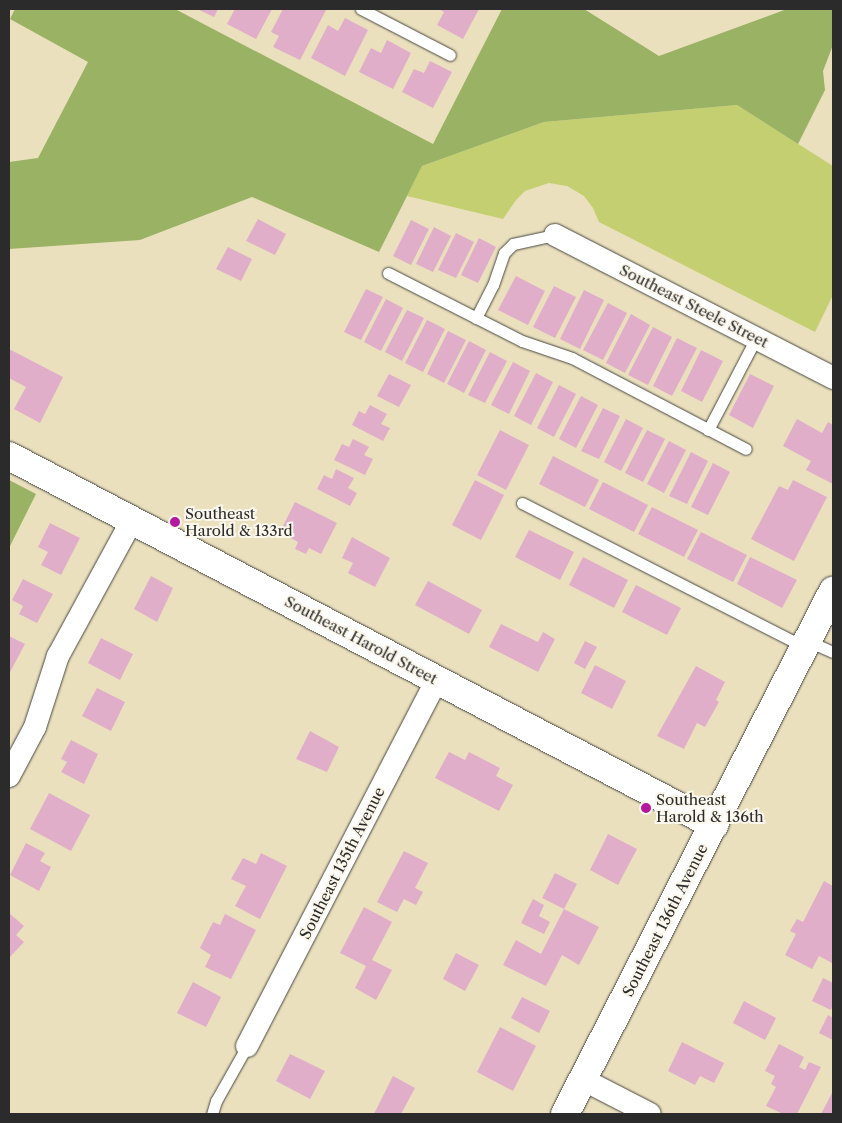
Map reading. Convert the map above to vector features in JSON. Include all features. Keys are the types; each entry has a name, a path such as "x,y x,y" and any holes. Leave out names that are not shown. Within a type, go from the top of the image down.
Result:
{"street":[{"name":"Southeast Steele Street","path":"555,235 833,378"},
{"name":"Southeast Harold Street","path":"9,456 714,825"},
{"path":"9,776 35,727 58,656 132,520"},
{"name":"Southeast 136th Avenue","path":"565,1114 833,591"},
{"name":"Southeast 135th Avenue","path":"247,1046 437,680"},
{"path":"582,1080 650,1114"}],"lane":[{"path":"361,9 450,55"},
{"path":"476,318 494,285 504,253 513,244 555,235"},
{"path":"388,273 522,341 572,358 746,449"},
{"path":"708,430 756,338"},
{"path":"522,503 806,644 833,652"},
{"path":"212,1114 216,1101 247,1046"}],"green space":[{"path":"15,9 175,9 433,144 502,9 584,9 659,56 787,9 833,9 833,45 823,71 825,90 798,144 737,105 544,122 422,166 379,252 252,197 140,240 9,249 9,162 38,158 88,62 10,19"},
{"path":"737,105 833,166 833,295 815,332 599,222 593,208 584,196 567,186 549,183 525,191 516,200 503,219 407,196 422,166 544,122"},
{"path":"9,480 36,494 9,548"}],"building":[{"path":"197,9 218,9 214,17"},
{"path":"235,9 272,9 256,39 227,24"},
{"path":"283,9 326,10 300,60 273,47 279,36 271,32"},
{"path":"439,9 479,9 463,39 437,25 444,12"},
{"path":"345,18 368,30 345,76 311,58 328,25 338,31"},
{"path":"387,40 411,53 393,89 359,72 371,48 381,53"},
{"path":"430,61 452,72 433,108 402,92 414,69 424,73"},
{"path":"258,219 286,234 275,255 246,241"},
{"path":"411,220 429,229 411,265 393,256"},
{"path":"434,227 451,236 433,272 416,264"},
{"path":"456,233 474,242 456,278 438,270"},
{"path":"479,238 496,247 478,283 461,275"},
{"path":"228,247 252,259 241,281 216,269"},
{"path":"516,276 545,291 528,325 498,310"},
{"path":"554,286 576,297 555,338 533,327"},
{"path":"366,289 383,297 361,340 344,332"},
{"path":"584,290 604,300 580,349 560,339"},
{"path":"386,299 403,308 381,351 364,342"},
{"path":"608,303 627,313 603,360 583,350"},
{"path":"407,310 424,318 402,361 385,352"},
{"path":"631,314 650,325 625,373 606,363"},
{"path":"427,320 445,329 423,372 405,363"},
{"path":"653,327 672,337 648,385 628,375"},
{"path":"448,331 466,340 444,383 427,374"},
{"path":"677,338 697,348 672,396 653,386"},
{"path":"469,341 486,350 464,393 447,384"},
{"path":"9,349 63,377 40,423 14,409 26,387 9,378"},
{"path":"701,350 723,361 702,402 681,391"},
{"path":"490,352 507,361 485,403 468,395"},
{"path":"513,362 530,371 509,414 491,405"},
{"path":"536,373 553,382 531,425 514,416"},
{"path":"389,374 411,385 399,407 377,396"},
{"path":"750,374 774,386 753,428 729,415"},
{"path":"559,385 576,394 554,437 537,428"},
{"path":"581,396 598,405 576,448 559,439"},
{"path":"370,405 387,414 381,424 390,428 383,441 352,425 359,411 365,414"},
{"path":"603,408 620,416 599,459 581,451"},
{"path":"626,419 643,428 621,471 604,462"},
{"path":"797,419 822,433 828,422 833,425 833,484 806,470 811,461 783,446"},
{"path":"500,430 529,445 506,490 477,475"},
{"path":"647,430 665,439 643,482 625,473"},
{"path":"353,439 369,447 364,455 373,459 365,475 334,460 342,444 349,447"},
{"path":"669,441 686,450 664,493 647,484"},
{"path":"691,452 708,461 687,504 669,496"},
{"path":"553,456 599,480 585,507 539,484"},
{"path":"713,463 730,472 708,515 691,507"},
{"path":"336,469 354,478 348,488 357,493 350,506 317,489 324,475 332,479"},
{"path":"475,480 504,495 481,540 452,525"},
{"path":"793,480 827,497 794,561 751,539 779,486 788,490"},
{"path":"603,482 648,505 634,532 589,509"},
{"path":"295,502 337,523 321,554 309,548 306,554 295,549 298,542 280,532"},
{"path":"652,507 698,530 684,557 638,534"},
{"path":"50,523 80,538 61,575 41,565 48,552 38,547"},
{"path":"529,530 574,552 560,580 515,557"},
{"path":"701,532 747,555 733,582 687,559"},
{"path":"352,537 390,558 375,587 348,573 353,563 342,558"},
{"path":"583,557 628,580 614,608 569,585"},
{"path":"750,557 797,580 782,608 737,584"},
{"path":"151,576 173,588 157,622 134,609"},
{"path":"23,579 53,594 37,623 19,614 23,606 12,600"},
{"path":"428,581 482,610 469,634 415,605"},
{"path":"636,585 681,608 667,635 622,612"},
{"path":"501,624 538,642 543,632 555,639 538,672 489,647"},
{"path":"9,636 25,644 9,674"},
{"path":"101,638 133,654 120,680 88,663"},
{"path":"585,641 597,647 585,669 574,663"},
{"path":"595,665 626,681 612,709 581,693"},
{"path":"696,666 725,682 716,700 719,702 705,727 697,723 684,749 657,736"},
{"path":"97,688 125,702 111,731 82,716"},
{"path":"310,731 339,747 327,772 296,759"},
{"path":"71,740 98,754 84,784 61,772 67,762 61,759"},
{"path":"449,752 465,760 469,752 500,768 496,776 513,785 499,811 435,778"},
{"path":"49,793 90,815 71,851 30,829"},
{"path":"608,834 637,849 618,885 590,870"},
{"path":"26,843 45,853 40,861 51,867 39,891 10,875"},
{"path":"404,851 428,863 415,888 423,892 416,905 404,899 397,912 377,902"},
{"path":"261,853 287,866 260,919 235,906 246,886 231,879 243,858 256,864"},
{"path":"555,873 577,884 564,909 542,898"},
{"path":"824,881 833,886 833,960 832,963 819,956 812,969 785,955 796,934 790,931 797,919 803,922"},
{"path":"533,899 544,905 539,916 550,922 544,934 521,923"},
{"path":"364,907 392,922 372,960 392,970 376,1000 355,988 366,966 340,953"},
{"path":"564,909 599,927 579,965 562,955 546,986 503,965 516,940 541,954"},
{"path":"9,913 24,926 16,935 24,942 9,958"},
{"path":"225,914 256,930 231,979 205,967 211,955 200,948 213,922 220,925"},
{"path":"456,953 479,965 465,991 443,979"},
{"path":"823,978 833,983 833,1005 831,1010 812,1001"},
{"path":"193,982 221,997 206,1027 177,1013"},
{"path":"522,997 550,1011 539,1033 511,1018"},
{"path":"744,1001 776,1018 765,1040 733,1023"},
{"path":"828,1015 833,1018 833,1040 819,1033"},
{"path":"500,1027 536,1046 513,1091 477,1072"},
{"path":"682,1042 724,1063 714,1083 700,1076 695,1085 668,1071"},
{"path":"779,1044 804,1057 799,1067 805,1070 809,1062 821,1067 797,1114 783,1114 766,1106 776,1087 771,1084 775,1076 765,1071"},
{"path":"290,1054 325,1071 310,1099 276,1081"},
{"path":"393,1076 415,1088 401,1114 374,1114"},
{"path":"833,1091 833,1114 821,1114"}],"place":[{"name":"Southeast Harold & 133rd","path":"175,522"},
{"name":"Southeast Harold & 136th","path":"646,808"}]}
